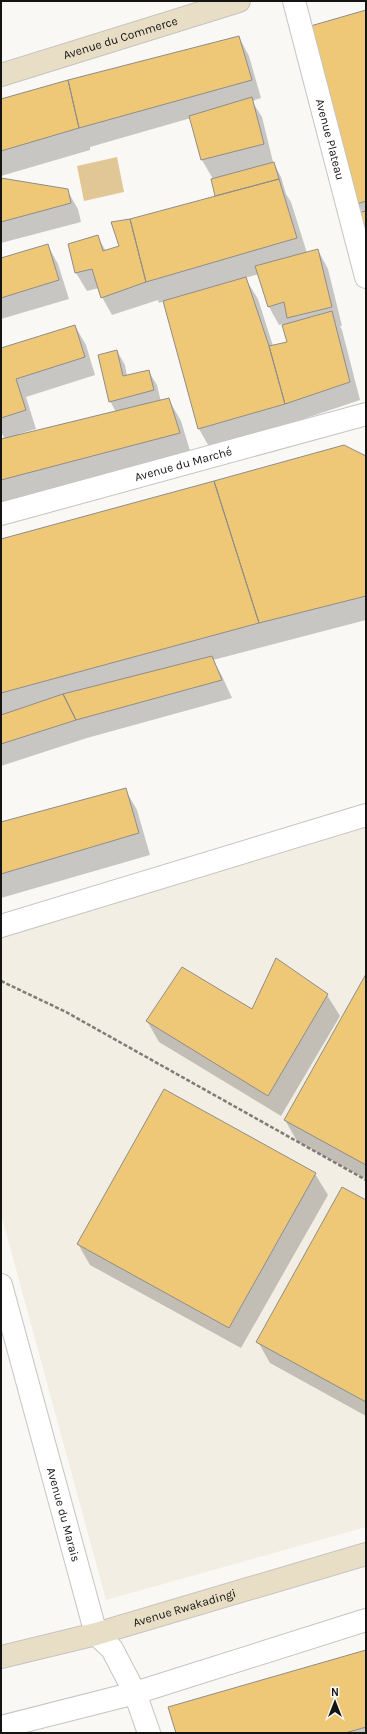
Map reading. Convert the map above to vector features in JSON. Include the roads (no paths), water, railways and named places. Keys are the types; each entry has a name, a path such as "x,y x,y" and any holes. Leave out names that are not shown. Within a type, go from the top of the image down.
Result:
{"street":[{"name":"Avenue du Commerce","path":"1,75 239,1"},
{"name":"Avenue Plateau","path":"294,1 366,277"},
{"name":"Avenue du Marché","path":"1,514 366,414"},
{"path":"1,926 366,815"},
{"name":"Avenue du Marais","path":"1,1285 96,1634"},
{"name":"Avenue Rwakadingi","path":"1,1657 96,1634 366,1554"},
{"path":"1,1727 135,1693 366,1620"},
{"path":"96,1634 112,1649 135,1693 149,1733"}]}
